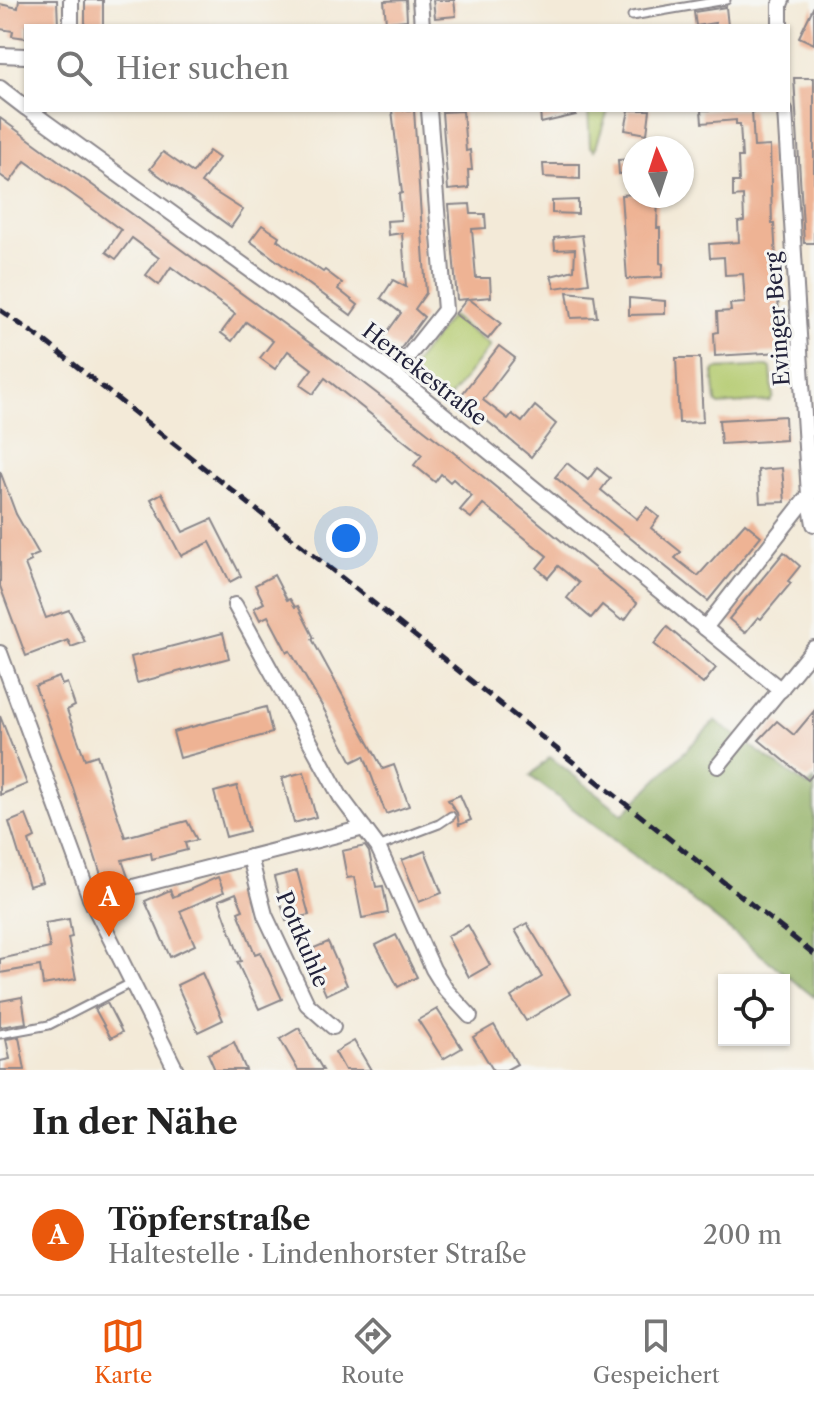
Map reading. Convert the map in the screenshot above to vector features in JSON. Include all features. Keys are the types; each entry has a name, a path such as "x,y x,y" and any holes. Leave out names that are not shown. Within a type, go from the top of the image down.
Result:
{"street":[{"path":"71,0 71,24"},
{"path":"420,0 422,24"},
{"path":"780,24 782,0"},
{"path":"0,55 24,56"},
{"name":"Herrekestraße","path":"0,88 24,107"},
{"name":"Herrekestraße","path":"31,112 394,374 781,690"},
{"path":"394,374 445,310 429,112"},
{"name":"Evinger Berg","path":"785,112 807,313 814,524"},
{"path":"705,628 812,495"},
{"path":"235,605 340,796 378,847 421,947 446,990 470,1016"},
{"path":"718,766 814,648"},
{"path":"0,653 90,898 176,1070"},
{"path":"90,898 364,828"},
{"name":"Pottkuhle","path":"250,857 265,915 307,1004 333,1027"}],"lane":[{"path":"632,16 726,0"},
{"path":"378,847 439,824 451,816"},
{"path":"0,1034 49,1025 133,982"}],"green space":[{"path":"588,112 607,112 595,150 590,146"},
{"path":"451,316 490,346 447,401 408,372"},
{"path":"771,368 773,397 770,401 719,405 716,402 713,373 716,369"},
{"path":"715,721 808,786 814,780 814,997 790,978 790,974 785,974 530,776 550,757 623,814"}],"building":[{"path":"19,0 57,0 58,24 24,24 24,38 12,36 13,31 0,29 0,4 18,8"},
{"path":"85,0 103,0 103,24 85,24"},
{"path":"406,0 407,20 386,22 384,1"},
{"path":"433,0 454,0 456,16 435,18"},
{"path":"814,6 814,44 799,37"},
{"path":"726,7 728,24 696,24 694,12"},
{"path":"794,78 814,78 814,243 804,243"},
{"path":"392,112 414,112 426,293 415,309 424,317 399,351 383,338 401,313 381,298 393,280 406,287 402,233 388,235 387,221 401,220 399,194 402,193"},
{"path":"442,112 463,112 466,151 470,150 472,170 468,170 469,188 448,190"},
{"path":"540,112 575,112 576,115 541,123"},
{"path":"629,112 650,112 647,134 625,130"},
{"path":"701,112 752,112 754,147 770,146 781,352 715,356 717,312 731,311 730,304 745,303 743,274 725,275 724,257 710,258 709,244 739,242 738,222 744,221 743,196 733,197 733,182 739,182 738,157 742,157 740,124 736,124 736,120 702,123"},
{"path":"0,118 336,362 458,456 637,603 625,620 602,605 591,618 567,598 579,583 558,566 548,578 537,568 547,556 483,504 471,518 460,510 472,496 453,479 450,482 441,474 435,482 414,465 422,455 325,378 313,394 300,385 312,369 288,351 275,369 260,358 273,341 246,322 232,341 221,333 235,314 171,267 159,285 146,275 159,258 132,238 116,259 106,252 121,230 83,202 25,161 10,182 0,175"},
{"path":"209,151 219,158 201,183 243,210 231,227 150,169 163,152 193,173"},
{"path":"618,160 622,160 622,174 619,174"},
{"path":"543,164 580,164 580,179 544,177"},
{"path":"621,195 622,208 658,208 662,277 627,279"},
{"path":"578,200 578,214 552,213 552,201"},
{"path":"470,204 471,214 485,214 486,228 472,229 476,278 490,278 491,297 469,299 501,323 488,339 455,314 467,299 457,300 449,205"},
{"path":"262,225 279,236 277,240 342,283 338,289 358,305 351,315 250,241"},
{"path":"582,235 589,283 555,288 551,276 574,270 575,249 555,250 554,238"},
{"path":"567,292 594,295 597,317 571,318"},
{"path":"629,298 665,301 665,314 629,315"},
{"path":"499,346 515,358 483,400 508,419 512,414 522,422 535,406 556,424 531,457 459,398"},
{"path":"676,358 700,358 703,422 679,423"},
{"path":"785,416 786,440 721,444 719,420"},
{"path":"567,463 588,480 597,468 610,478 601,490 637,519 647,507 659,517 651,528 681,552 675,558 698,576 745,523 761,536 708,601 555,477"},
{"path":"782,468 785,502 760,503 758,470"},
{"path":"0,471 16,514 39,554 29,558 31,561 25,564 46,618 69,610 85,642 71,647 68,640 26,656 0,586"},
{"path":"162,493 183,532 212,519 241,576 230,582 210,542 181,556 151,499"},
{"path":"784,552 800,566 788,581 791,583 745,633 729,619"},
{"path":"274,575 287,600 298,606 312,639 383,769 394,765 409,806 386,814 364,756 352,762 268,616 260,620 254,608 264,603 255,585"},
{"path":"667,627 716,668 703,684 654,644"},
{"path":"223,633 229,658 137,683 131,657"},
{"path":"59,677 62,685 67,683 75,706 67,710 85,759 97,755 125,837 187,821 197,840 185,843 187,850 152,859 151,853 122,860 128,877 104,884 35,686"},
{"path":"266,707 272,733 180,758 173,732"},
{"path":"814,711 814,773 808,780 759,740 777,721 794,735"},
{"path":"0,716 27,784 0,795"},
{"path":"304,772 316,817 294,823 282,778"},
{"path":"237,786 249,831 226,837 214,792"},
{"path":"460,795 471,820 459,825 457,813 448,800"},
{"path":"26,815 35,838 29,841 42,882 29,886 9,822"},
{"path":"365,846 376,887 383,886 388,913 362,918 354,877 347,878 342,851"},
{"path":"425,851 442,893 419,902 402,860"},
{"path":"297,871 309,915 286,921 274,877"},
{"path":"218,877 224,892 180,911 195,945 170,957 145,901 170,890 173,897"},
{"path":"236,893 243,910 238,912 255,954 260,952 282,999 259,1009 237,962 241,961 219,900"},
{"path":"69,919 72,937 68,938 76,979 43,985 40,966 0,973 0,959 50,948 45,923"},
{"path":"527,923 570,994 526,1021 511,997 542,977 515,930"},
{"path":"468,925 490,965 469,977 447,936"},
{"path":"396,935 417,977 398,987 376,945"},
{"path":"328,942 347,985 326,995 307,951"},
{"path":"202,973 223,1020 198,1032 177,985"},
{"path":"22,997 26,1023 0,1027 0,1001"},
{"path":"107,1003 122,1032 111,1038 95,1009"},
{"path":"437,1009 462,1048 443,1059 418,1020"},
{"path":"494,1025 517,1064 506,1070 493,1070 473,1037"},
{"path":"299,1028 323,1070 298,1070 280,1039"},
{"path":"19,1037 25,1070 0,1070 0,1061 10,1059 6,1039"},
{"path":"354,1041 371,1070 345,1070 335,1052"},
{"path":"234,1042 246,1070 215,1070 208,1054"}],"railway":[{"path":"0,310 46,342 814,954"}],"place":[{"name":"Töpferstraße","path":"109,937"}]}
